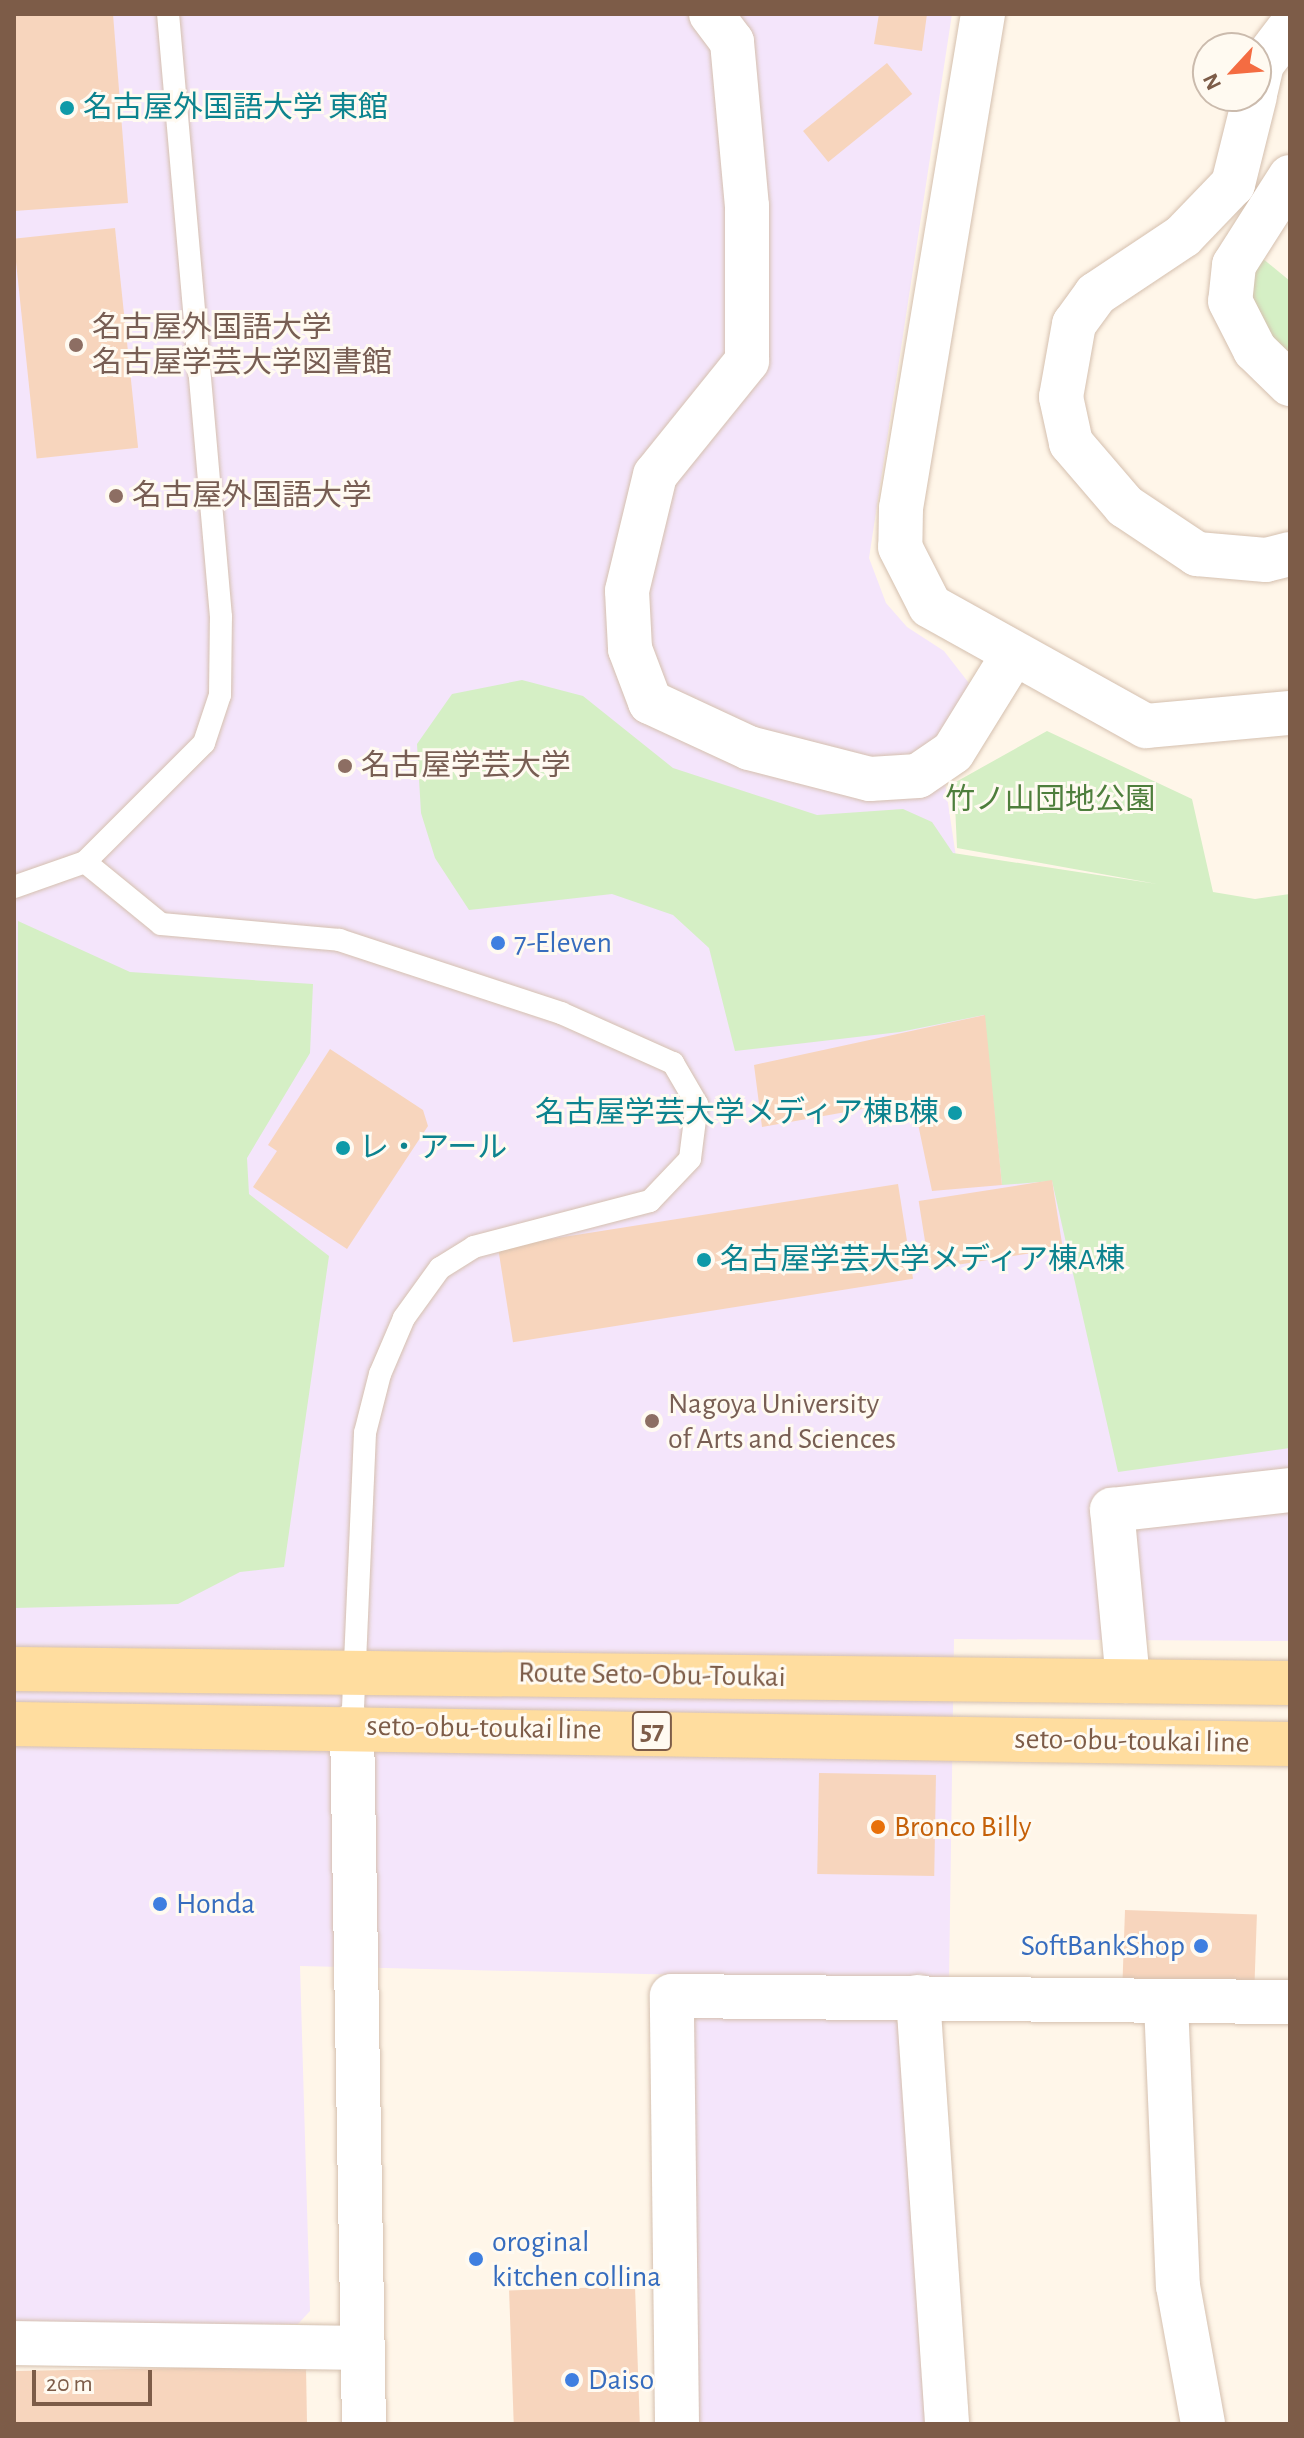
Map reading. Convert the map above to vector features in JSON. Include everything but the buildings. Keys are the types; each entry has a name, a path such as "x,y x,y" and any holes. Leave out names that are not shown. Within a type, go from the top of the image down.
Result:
{"main road":[{"name":"Route Seto-Obu-Toukai","path":"14,1669 351,1669 1290,1683"},
{"name":"seto-obu-toukai line","path":"14,1724 257,1730 352,1726 1290,1744"}],"street":[{"path":"711,14 732,42 747,206 747,361 655,475 627,591 630,649 650,702 749,748 870,779 918,776 953,752 1013,655"},
{"path":"983,14 901,508 900,547 930,606 1013,655 1146,726 1290,713"},
{"path":"1272,50 1287,28"},
{"path":"1250,112 1233,184 1183,236 1096,294 1074,324 1061,397 1071,443 1125,506 1197,554 1266,560 1290,554"},
{"path":"1290,177 1234,265 1230,301 1255,350 1290,384"},
{"path":"1128,1681 1112,1510 1290,1490"},
{"path":"352,1726 364,2424"},
{"path":"677,2424 672,1996 1290,2002"},
{"path":"918,1997 947,2424"},
{"path":"1166,2003 1178,2286 1203,2424"},
{"path":"14,2343 362,2348"}],"lane":[{"path":"14,887 85,862 204,743 220,695 221,617 168,14"},
{"path":"85,862 161,924 339,940 561,1013 673,1063 697,1104 690,1159 650,1201 474,1247 440,1268 404,1318 380,1374 365,1433 351,1669 352,1726"}],"shaded area":[{"name":"Nagoya University of Arts and Sciences","path":"14,14 952,14 869,558 886,603 907,627 944,651 972,687 945,783 973,971 1290,1178 1290,1641 954,1639 949,1982 904,2028 933,2424 693,2424 687,1975 300,1966 310,2311 298,2324 14,2327"}],"green space":[{"path":"1262,258 1290,281 1290,365 1246,296 1250,270"},
{"name":"竹ノ山団地公園","path":"522,680 583,696 673,768 817,815 903,809 932,822 953,853 1157,884 957,848 954,783 1047,731 1192,799 1213,892 1255,899 1290,894 1290,1448 1118,1472 1052,1181 1002,1185 984,1015 900,1032 735,1051 709,948 673,915 612,894 469,910 435,858 421,813 417,744 452,694"},
{"path":"18,921 130,972 313,984 310,1053 247,1158 249,1194 329,1256 284,1567 240,1572 178,1604 14,1608"}],"place":[{"name":"名古屋外国語大学 東館","path":"67,108"},
{"name":"名古屋外国語大学 名古屋学芸大学図書館","path":"76,345"},
{"name":"名古屋外国語大学","path":"116,496"},
{"name":"名古屋学芸大学","path":"345,766"},
{"name":"7-Eleven","path":"498,943"},
{"name":"名古屋学芸大学メディア棟B棟","path":"955,1113"},
{"name":"レ・アール","path":"343,1148"},
{"name":"名古屋学芸大学メディア棟A棟","path":"704,1260"},
{"name":"Nagoya University of Arts and Sciences","path":"652,1421"},
{"name":"Bronco Billy","path":"878,1827"},
{"name":"Honda","path":"160,1904"},
{"name":"SoftBankShop","path":"1201,1946"},
{"name":"oroginal kitchen collina","path":"476,2259"},
{"name":"Daiso","path":"572,2380"}]}
